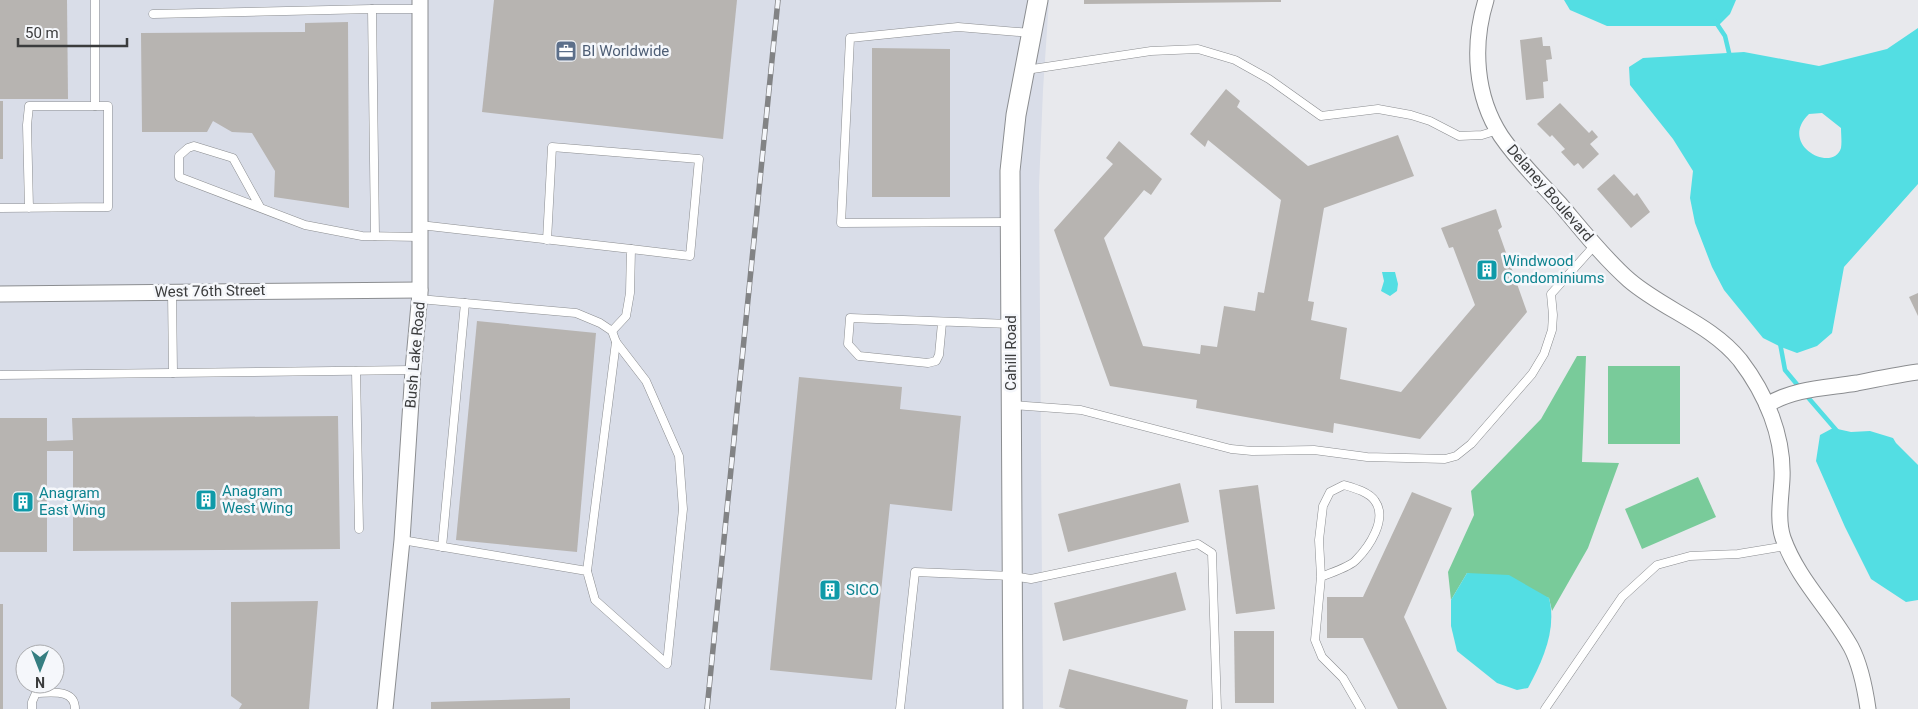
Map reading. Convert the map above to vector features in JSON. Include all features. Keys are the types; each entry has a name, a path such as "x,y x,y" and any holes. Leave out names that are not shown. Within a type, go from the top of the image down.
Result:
{"street":[{"name":"Cahill Road","path":"1012,709 1010,171 1016,116 1038,0"},
{"name":"Delaney Boulevard","path":"1481,1 1477,55 1479,73 1488,110 1498,130 1518,157 1595,245 1630,280 1657,301 1715,337 1739,359 1757,385 1772,413 1780,444 1782,536 1793,562 1802,577 1836,623 1852,649 1862,678 1868,709"},
{"name":"Bush Lake Road","path":"385,709 402,540 412,370 419,294 420,5"},
{"name":"West 76th Street","path":"0,294 172,292 419,294"},
{"path":"1767,405 1773,401 1813,388 1856,383 1918,372"}],"lane":[{"path":"95,0 95,106"},
{"path":"153,14 372,9 420,5"},
{"path":"372,9 375,236"},
{"path":"1010,222 841,223 850,38 958,26 1031,33"},
{"path":"1024,70 1151,51 1198,49 1235,60 1269,79 1321,116 1378,109 1393,110 1421,118 1459,136 1482,135 1498,130"},
{"path":"0,208 30,208 108,207 108,106 30,106 27,125 30,208"},
{"path":"260,207 233,158 194,146 179,156 179,177 305,225 362,236 420,231 547,240 690,256 699,159 552,147 547,240"},
{"path":"1011,405 1081,410 1231,449 1252,451 1314,450 1367,457 1445,459 1456,456 1472,444 1532,374 1544,354 1552,330 1551,294 1595,245"},
{"path":"612,331 626,316 630,293 631,249"},
{"path":"172,292 173,373"},
{"path":"419,294 465,303 576,312 612,331 616,342 646,381 679,456 683,509 668,664 595,600 587,571 616,342"},
{"path":"442,547 465,303"},
{"path":"942,323 939,356 936,361 928,363 859,356 848,344 850,318 942,323 1010,324"},
{"path":"0,375 412,370"},
{"path":"356,371 359,529"},
{"path":"1321,577 1355,562 1377,531 1380,513 1375,500 1362,491 1344,485 1330,492 1323,506 1319,540 1321,577 1315,640 1322,656 1343,678 1361,709"},
{"path":"402,540 587,571"},
{"path":"900,709 915,572 1012,576 1031,580 1198,544 1212,553 1217,709"},
{"path":"1545,709 1622,597 1657,565 1690,556 1738,554 1786,546"},
{"path":"32,709 32,702 36,693 65,693 71,697 75,704 75,709"}],"shaded area":[{"path":"0,0 1049,0 1039,186 1043,709 0,709"}],"green space":[{"path":"1577,356 1586,356 1582,462 1619,463 1588,548 1552,611 1549,598 1467,573 1451,600 1448,572 1474,515 1471,491 1541,419"},
{"path":"1608,366 1680,366 1680,444 1608,444"},
{"path":"1698,477 1716,517 1642,549 1625,509"}],"water":[{"path":"1564,0 1736,0 1730,14 1718,26 1607,26 1570,10"},
{"path":"1918,28 1918,184 1844,267 1832,333 1817,346 1797,353 1763,338 1724,290 1712,267 1695,223 1690,198 1693,171 1673,139 1630,85 1629,67 1643,58 1744,52 1819,66 1887,49","holes":["1822,113 1841,128 1841,148 1836,155 1828,158 1819,157 1810,152 1803,145 1799,136 1801,125 1809,114"]},
{"path":"1382,272 1395,272 1398,284 1397,291 1390,296 1381,291 1384,281"},
{"path":"1833,428 1851,432 1870,431 1893,438 1918,465 1918,600 1906,602 1871,579 1845,527 1816,461 1820,435"},
{"path":"1467,573 1509,575 1549,598 1551,610 1550,633 1539,666 1528,688 1517,690 1497,683 1457,651 1451,626 1451,600"}],"building":[{"path":"0,0 67,0 68,99 0,99"},
{"path":"494,0 737,0 723,139 482,112"},
{"path":"1084,0 1281,0 1281,2 1084,4"},
{"path":"348,22 349,208 274,197 275,171 252,133 232,132 213,121 207,132 142,132 141,33 305,32 305,23"},
{"path":"1542,37 1543,46 1550,46 1552,59 1546,60 1548,81 1543,82 1544,98 1526,100 1520,40"},
{"path":"872,48 950,49 950,197 872,197"},
{"name":"Windwood Condominiums","path":"1226,89 1240,101 1237,107 1308,166 1398,135 1414,176 1324,208 1308,301 1314,302 1311,320 1347,328 1340,379 1401,392 1475,305 1453,247 1449,248 1441,228 1496,209 1502,227 1498,230 1527,312 1420,439 1334,423 1333,433 1196,408 1197,400 1110,386 1054,230 1113,164 1106,158 1119,141 1162,179 1151,195 1144,190 1104,238 1143,346 1200,354 1201,345 1217,347 1224,306 1255,311 1258,292 1264,293 1281,200 1208,140 1205,147 1190,134"},
{"path":"0,101 3,101 3,159 0,159"},
{"path":"1560,103 1589,133 1592,130 1598,137 1590,144 1599,154 1583,169 1578,163 1574,166 1561,152 1565,149 1552,135 1550,137 1537,124"},
{"path":"1614,174 1634,196 1637,193 1650,212 1631,228 1597,189"},
{"path":"1918,293 1918,316 1909,297"},
{"path":"477,321 596,333 577,552 456,540"},
{"name":"SICO","path":"799,377 902,387 900,409 961,416 952,511 890,504 872,680 770,670"},
{"name":"Anagram West Wing","path":"338,416 340,549 73,551 73,451 47,451 47,552 0,552 0,418 47,418 47,441 73,440 72,418"},
{"path":"1180,483 1189,522 1068,552 1058,514"},
{"path":"1258,485 1275,609 1236,614 1219,490"},
{"path":"1412,492 1452,508 1404,617 1447,709 1398,709 1363,638 1327,638 1327,597 1363,597"},
{"path":"1176,572 1186,610 1063,641 1054,603"},
{"path":"318,601 309,709 239,709 242,704 231,696 231,602"},
{"path":"0,604 3,604 3,709 0,709"},
{"path":"1234,631 1274,631 1274,703 1235,703"},
{"path":"1069,669 1188,700 1186,709 1066,709 1059,707"},
{"path":"570,698 570,709 431,709 431,702"}],"waterway":[{"path":"1715,21 1725,36 1730,57"},
{"path":"1780,343 1785,370 1800,388"},
{"path":"1805,394 1837,431"}],"railway":[{"path":"707,709 778,0"}],"place":[{"name":"BI Worldwide","path":"566,51"},
{"name":"Windwood Condominiums","path":"1487,270"},
{"name":"Anagram West Wing","path":"206,500"},
{"name":"Anagram East Wing","path":"23,502"},
{"name":"SICO","path":"830,590"}]}
